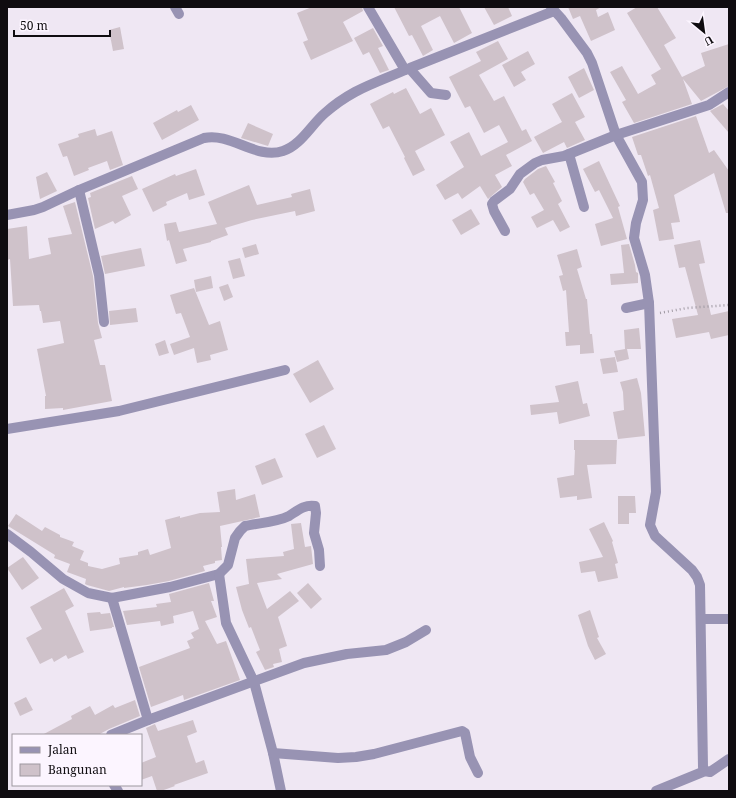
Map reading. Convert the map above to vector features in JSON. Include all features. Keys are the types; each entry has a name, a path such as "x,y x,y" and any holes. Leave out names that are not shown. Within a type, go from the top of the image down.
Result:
{"street":[{"path":"368,7 408,70 431,92 446,95"},
{"path":"7,215 34,210 211,136 271,153 290,148 298,143 320,117 339,101 356,92 552,9 561,18 587,53 592,63 616,135 642,182 643,200 636,223 634,238 644,275 650,314 656,492 650,525 655,536 686,563 697,577 700,594 703,767 705,772"},
{"path":"505,231 492,208 494,201 510,189 520,174 530,166 542,160 569,154 616,135 709,105 729,92"},
{"path":"569,154 584,207"},
{"path":"79,190 99,274 104,322"},
{"path":"626,308 649,303"},
{"path":"7,428 119,411 285,370"},
{"path":"7,534 63,579 88,593 112,598 219,574 228,565 236,538 245,526 286,517 304,507 311,505 315,506 316,513 314,533 319,550 320,566"},
{"path":"219,574 226,623 254,682 273,753 281,791"},
{"path":"112,598 148,720"},
{"path":"701,619 729,619"},
{"path":"113,734 304,663 347,654 386,650 406,642 426,630"},
{"path":"273,753 338,758 356,757 374,754 462,731 465,733 472,762 478,773"},
{"path":"656,791 705,772 710,772 729,759"}],"path":[{"path":"650,314 687,308 729,304"}],"building":[{"path":"312,7 362,7 363,11 343,22 353,41 311,60 303,42 308,40 297,13"},
{"path":"394,7 459,7 472,33 454,43 440,16 421,26 433,50 423,56 412,35 409,36"},
{"path":"484,7 508,7 512,16 494,25"},
{"path":"568,7 601,7 596,10 598,17 608,12 615,30 591,41 580,16 573,19"},
{"path":"637,7 657,7 676,38 664,45 682,77 705,66 701,53 729,44 729,86 701,101 683,79 692,104 634,123 622,102 626,100 610,72 622,66 638,94 656,84 651,75 661,69 627,13"},
{"path":"120,27 124,49 113,51 109,30"},
{"path":"373,28 383,46 378,48 389,70 380,73 369,52 363,55 354,38"},
{"path":"498,41 508,59 479,75 494,101 504,96 522,131 526,129 532,141 506,155 512,166 495,175 502,187 488,199 480,186 462,199 458,193 445,200 436,185 464,167 450,142 469,132 481,156 508,142 499,125 484,133 470,106 465,108 449,77 481,61 476,52"},
{"path":"528,51 535,64 521,72 526,80 514,87 502,65"},
{"path":"584,68 594,90 579,98 568,77"},
{"path":"406,88 420,114 431,108 445,135 415,151 425,170 413,176 389,126 383,129 370,104 393,92 394,94"},
{"path":"572,93 585,117 575,122 585,140 567,148 564,142 543,153 534,137 562,122 552,104"},
{"path":"723,104 729,111 729,133 710,111"},
{"path":"191,105 199,120 162,140 153,123 177,110 178,112"},
{"path":"696,116 709,153 714,150 729,171 729,213 726,213 714,173 674,195 680,222 671,223 674,239 659,241 653,210 659,208 650,175 648,176 641,155 638,155 632,137"},
{"path":"248,123 273,134 268,146 241,138"},
{"path":"95,129 97,136 112,131 123,165 110,170 107,161 88,168 89,170 74,176 67,156 63,157 58,144 79,137 78,134"},
{"path":"599,161 620,206 618,207 627,239 601,246 595,224 613,218 599,190 595,192 583,169"},
{"path":"546,166 555,182 553,183 562,201 558,204 570,227 560,232 553,220 537,228 531,217 544,210 534,193 530,195 523,182 538,169"},
{"path":"196,169 205,195 189,200 187,193 166,202 167,205 153,212 142,189 175,174 176,176"},
{"path":"47,172 57,191 40,199 36,177"},
{"path":"132,176 138,189 122,196 131,215 115,224 113,221 95,229 88,198 91,197 90,193"},
{"path":"249,185 257,205 292,197 291,194 310,189 315,211 296,216 295,211 252,220 225,228 228,235 211,242 183,249 187,261 176,264 169,240 167,241 164,224 176,222 179,232 217,224 208,202"},
{"path":"75,202 93,276 98,323 102,338 94,340 100,365 105,365 112,401 63,410 63,408 45,409 46,396 37,349 64,343 60,321 43,323 39,305 13,306 10,259 7,260 7,229 27,226 29,259 51,254 48,238 72,234 63,206"},
{"path":"471,209 480,224 461,235 452,220"},
{"path":"700,240 705,263 699,264 711,315 729,311 729,335 711,339 709,332 676,338 672,319 698,315 685,267 679,268 674,245"},
{"path":"256,244 259,254 245,258 242,248"},
{"path":"629,244 636,272 638,273 638,283 611,285 610,274 624,273 621,245"},
{"path":"141,248 145,266 105,274 101,256"},
{"path":"577,249 582,267 577,269 587,299 590,334 592,334 594,353 580,354 580,345 566,346 565,332 569,332 566,290 563,291 559,276 563,275 557,255"},
{"path":"240,258 245,276 233,279 228,261"},
{"path":"211,276 213,288 196,292 194,280"},
{"path":"228,284 233,297 224,301 219,287"},
{"path":"194,288 209,325 220,321 228,350 210,355 211,360 197,363 194,348 174,355 170,344 190,337 181,313 176,314 170,295"},
{"path":"136,308 138,322 110,325 109,311"},
{"path":"639,328 641,349 627,349 629,359 617,362 614,351 625,349 624,330"},
{"path":"165,340 169,353 159,356 155,344"},
{"path":"615,357 618,372 603,374 600,359"},
{"path":"318,360 334,389 310,403 293,374"},
{"path":"637,378 641,393 645,436 618,439 613,412 624,410 623,392 620,382"},
{"path":"578,381 583,404 587,403 590,416 559,424 557,412 531,415 530,405 559,402 555,386"},
{"path":"324,425 336,449 317,458 305,434"},
{"path":"574,440 617,440 616,464 587,465 592,498 577,500 577,496 560,498 557,478 574,475"},
{"path":"275,458 283,477 262,485 255,466"},
{"path":"235,489 236,500 255,494 260,517 220,526 222,560 203,566 205,571 169,581 147,585 124,587 109,591 87,585 85,584 86,579 67,572 70,564 54,558 55,555 8,526 16,514 42,531 45,527 60,535 60,537 74,542 72,546 84,551 80,560 88,563 88,566 102,569 120,564 119,558 138,555 138,552 148,549 150,555 171,548 165,520 200,513 220,512 217,492"},
{"path":"618,496 635,496 636,513 629,513 629,524 618,524"},
{"path":"604,522 613,541 618,563 615,564 618,578 598,582 595,571 581,573 579,562 603,557 589,529"},
{"path":"301,523 305,547 311,546 313,564 277,574 282,579 257,583 267,609 290,591 299,601 278,617 287,646 279,649 282,662 273,664 274,667 265,670 256,652 260,650 251,627 249,628 242,610 236,587 249,584 246,559 284,556 283,552 294,549 291,524"},
{"path":"23,557 39,578 22,590 7,568"},
{"path":"209,583 214,601 211,601 217,617 205,621 217,644 226,641 240,680 184,700 183,695 151,707 139,667 190,648 187,641 194,638 191,633 199,629 193,611 173,616 174,623 161,626 160,621 127,625 123,611 157,607 156,604 171,602 169,594"},
{"path":"308,583 322,599 311,609 297,593"},
{"path":"64,588 74,606 65,611 84,652 68,659 66,655 54,662 52,658 40,664 26,638 42,629 30,607"},
{"path":"590,610 599,637 597,638 606,654 595,660 588,646 578,615"},
{"path":"100,612 101,614 110,613 114,627 90,631 87,613"},
{"path":"26,697 33,710 20,716 14,703"},
{"path":"135,700 140,716 100,734 44,734 72,719 71,716 90,706 95,715 113,705 115,708"},
{"path":"193,720 197,732 187,736 196,763 204,760 208,773 161,791 157,791 152,776 142,780 142,763 156,757 146,728 155,724 158,731"}]}
